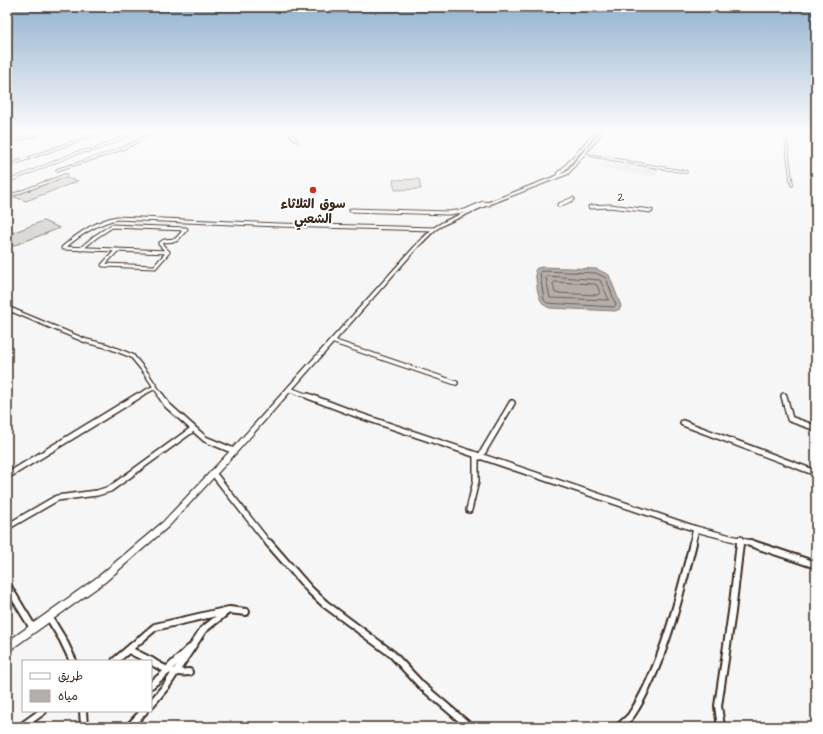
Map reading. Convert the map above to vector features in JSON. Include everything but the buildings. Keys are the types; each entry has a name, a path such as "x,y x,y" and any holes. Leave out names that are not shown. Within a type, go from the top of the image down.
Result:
{"street":[{"path":"7,182 44,166"},
{"path":"57,170 68,166"},
{"path":"7,646 102,579 146,543 183,507 417,246 434,229 485,204 558,174 565,166"},
{"path":"351,210 448,213 465,211 564,174 571,166"},
{"path":"649,166 686,172"},
{"path":"790,166 792,185"},
{"path":"7,197 66,175"},
{"path":"559,205 573,199"},
{"name":"2","path":"590,207 610,206 651,210"},
{"path":"168,252 63,248 76,236 110,219 117,218 279,225 434,229"},
{"path":"81,249 95,237 112,226 186,229 176,240 164,241 160,244 168,252"},
{"path":"117,250 103,265 156,267 168,252"},
{"path":"7,308 86,341 126,352 138,362 167,405 205,439 234,451"},
{"path":"332,341 456,383"},
{"path":"7,476 130,400 155,388"},
{"path":"289,388 316,400 478,456 696,529 740,539 816,565"},
{"path":"784,396 790,419 816,428"},
{"path":"469,510 476,481 478,456 512,403"},
{"path":"683,423 816,473"},
{"path":"7,527 57,498 68,495 97,493 110,489 194,429"},
{"path":"213,473 273,548 310,590 325,604 392,654 422,686 470,727"},
{"path":"619,727 623,725 632,715 659,661 696,529"},
{"path":"721,727 718,706 732,612 740,539"},
{"path":"7,585 33,628"},
{"path":"116,660 155,627 229,610 246,612"},
{"path":"152,684 170,671 193,647 204,630 229,610"},
{"path":"49,617 63,640 73,660"},
{"path":"129,650 149,660"},
{"path":"152,662 170,671 189,672"},
{"path":"152,702 170,671"},
{"path":"21,727 42,712"},
{"path":"83,712 84,727"},
{"path":"129,727 143,712"}],"shaded area":[{"path":"648,166 658,168 656,176 629,173 599,167"},
{"path":"62,177 78,181 26,201 11,196"},
{"path":"419,179 421,189 395,190 393,180"},
{"path":"43,221 60,228 7,248 7,235"}],"water":[{"path":"542,267 597,269 609,275 621,306 620,309 615,311 550,308 545,306 538,292 535,270"}],"place":[{"name":"سوق الثلاثاء الشعبي","path":"313,190"}]}
